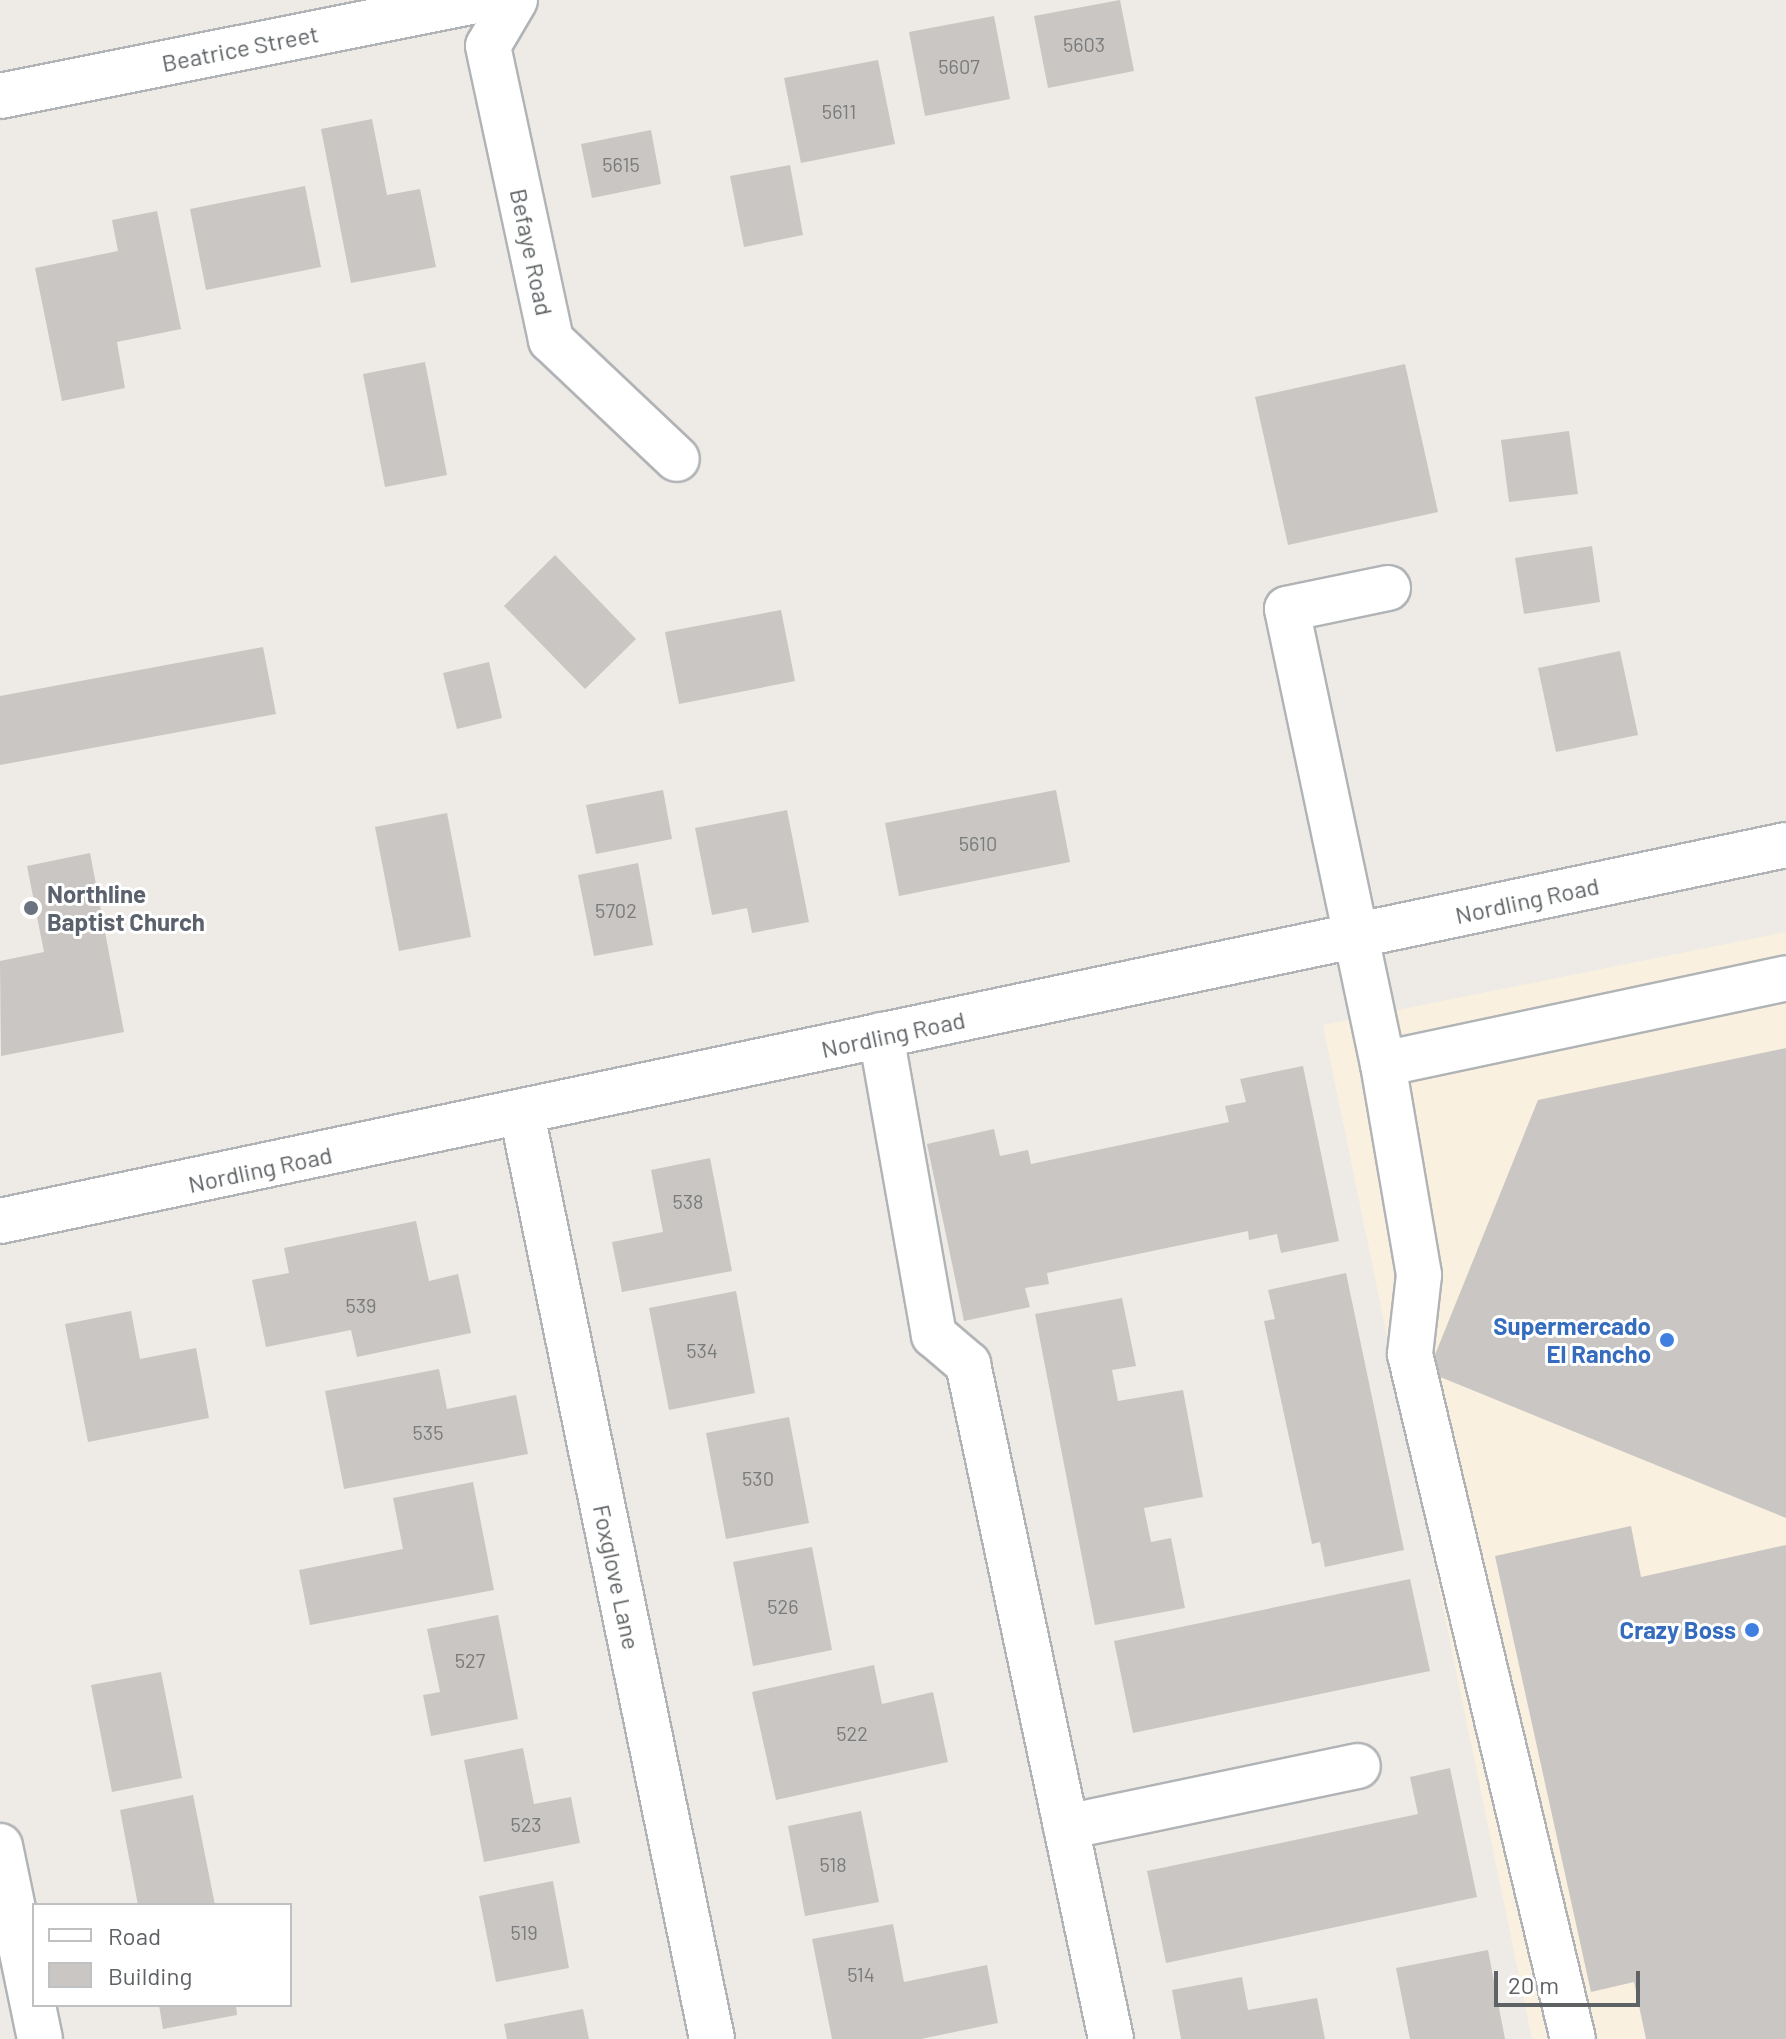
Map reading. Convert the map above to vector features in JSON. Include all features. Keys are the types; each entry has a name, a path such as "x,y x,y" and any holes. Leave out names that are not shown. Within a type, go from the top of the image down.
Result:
{"street":[{"name":"Beatrice Street","path":"0,96 481,0"},
{"name":"Befaye Road","path":"515,0 488,46 551,340 677,459"},
{"path":"1388,588 1287,609 1383,1064 1419,1275 1410,1354 1573,2039"},
{"name":"Nordling Road","path":"0,1221 522,1114 881,1035 1786,845"},
{"path":"1383,1064 1786,978"},
{"path":"881,1035 934,1335 968,1364 1111,2039"},
{"name":"Foxglove Lane","path":"522,1114 712,2039"},
{"path":"1066,1827 1358,1766"},
{"path":"0,1846 32,2000"},
{"path":"33,2007 40,2039"}],"shaded area":[{"path":"1786,932 1786,2039 1532,2039 1323,1025"}],"building":[{"path":"1120,0 1134,71 1048,88 1034,16"},
{"path":"994,16 1010,99 925,116 909,32"},
{"path":"878,60 895,144 801,163 784,78"},
{"path":"372,119 387,195 420,189 436,267 351,283 321,129"},
{"path":"651,130 661,184 592,198 581,144"},
{"path":"790,165 803,235 744,247 730,176"},
{"path":"305,186 321,267 206,290 190,209"},
{"path":"157,211 181,329 117,342 125,388 62,401 35,268 118,251 112,220"},
{"path":"425,362 447,475 385,487 363,374"},
{"path":"1405,364 1438,512 1288,545 1255,397"},
{"path":"1569,431 1578,494 1509,502 1501,440"},
{"path":"1592,546 1600,602 1524,614 1515,558"},
{"path":"555,555 636,639 585,689 504,606"},
{"path":"781,610 795,681 679,704 665,632"},
{"path":"263,647 276,714 0,765 0,696"},
{"path":"1620,651 1638,735 1556,752 1538,668"},
{"path":"489,662 502,718 457,729 443,673"},
{"path":"663,790 672,839 596,854 586,805"},
{"path":"1056,790 1070,862 899,896 885,823"},
{"path":"787,810 809,922 752,933 747,908 712,915 695,828"},
{"path":"447,813 471,937 399,951 375,827"},
{"path":"90,853 124,1032 1,1056 0,961 44,952 27,866"},
{"path":"638,863 653,945 594,956 578,875"},
{"path":"1786,1048 1786,1518 1428,1372 1538,1100"},
{"path":"1303,1066 1339,1241 1281,1253 1277,1234 1249,1240 1248,1231 1047,1273 1049,1284 1025,1288 1030,1307 964,1321 927,1144 994,1129 1000,1156 1028,1150 1031,1164 1229,1122 1225,1106 1246,1102 1240,1079"},
{"path":"710,1158 732,1271 622,1292 612,1242 663,1232 651,1170"},
{"path":"416,1221 429,1281 458,1274 471,1333 357,1357 351,1330 266,1347 252,1280 289,1273 284,1248"},
{"path":"1346,1273 1404,1550 1325,1567 1320,1542 1312,1544 1264,1321 1275,1319 1268,1290"},
{"path":"736,1291 755,1393 669,1410 649,1308"},
{"path":"1122,1298 1136,1366 1112,1370 1118,1401 1183,1390 1203,1497 1144,1508 1151,1542 1171,1538 1185,1608 1095,1625 1035,1314"},
{"path":"131,1311 140,1359 196,1348 209,1418 88,1442 65,1324"},
{"path":"439,1369 447,1409 516,1395 528,1454 344,1489 325,1391"},
{"path":"789,1417 809,1523 726,1539 706,1433"},
{"path":"473,1482 494,1590 310,1625 299,1570 403,1549 393,1498"},
{"path":"1631,1526 1641,1577 1786,1545 1786,2039 1646,2039 1634,1982 1591,1992 1495,1556"},
{"path":"812,1547 832,1650 753,1666 733,1562"},
{"path":"1410,1579 1430,1671 1133,1733 1114,1641"},
{"path":"498,1615 518,1719 431,1736 423,1695 440,1692 427,1629"},
{"path":"874,1665 882,1704 933,1692 948,1762 776,1800 752,1692"},
{"path":"161,1672 182,1778 112,1792 91,1685"},
{"path":"523,1748 534,1804 571,1797 580,1843 484,1862 464,1760"},
{"path":"1450,1768 1477,1897 1166,1963 1147,1871 1418,1814 1410,1777"},
{"path":"193,1795 215,1903 138,1903 120,1810"},
{"path":"861,1811 879,1902 805,1916 788,1826"},
{"path":"553,1881 569,1968 496,1982 479,1896"},
{"path":"893,1924 904,1982 987,1965 998,2023 921,2039 832,2039 812,1939"},
{"path":"1488,1950 1505,2039 1410,2039 1396,1968"},
{"path":"1242,1977 1248,2010 1317,1998 1325,2039 1181,2039 1172,1990"},
{"path":"159,2007 236,2007 237,2015 163,2029"},
{"path":"583,2009 589,2039 507,2039 504,2024"}],"place":[{"name":"Northline Baptist Church","path":"31,908"},
{"name":"Supermercado El Rancho","path":"1667,1340"},
{"name":"Crazy Boss","path":"1752,1630"}]}
